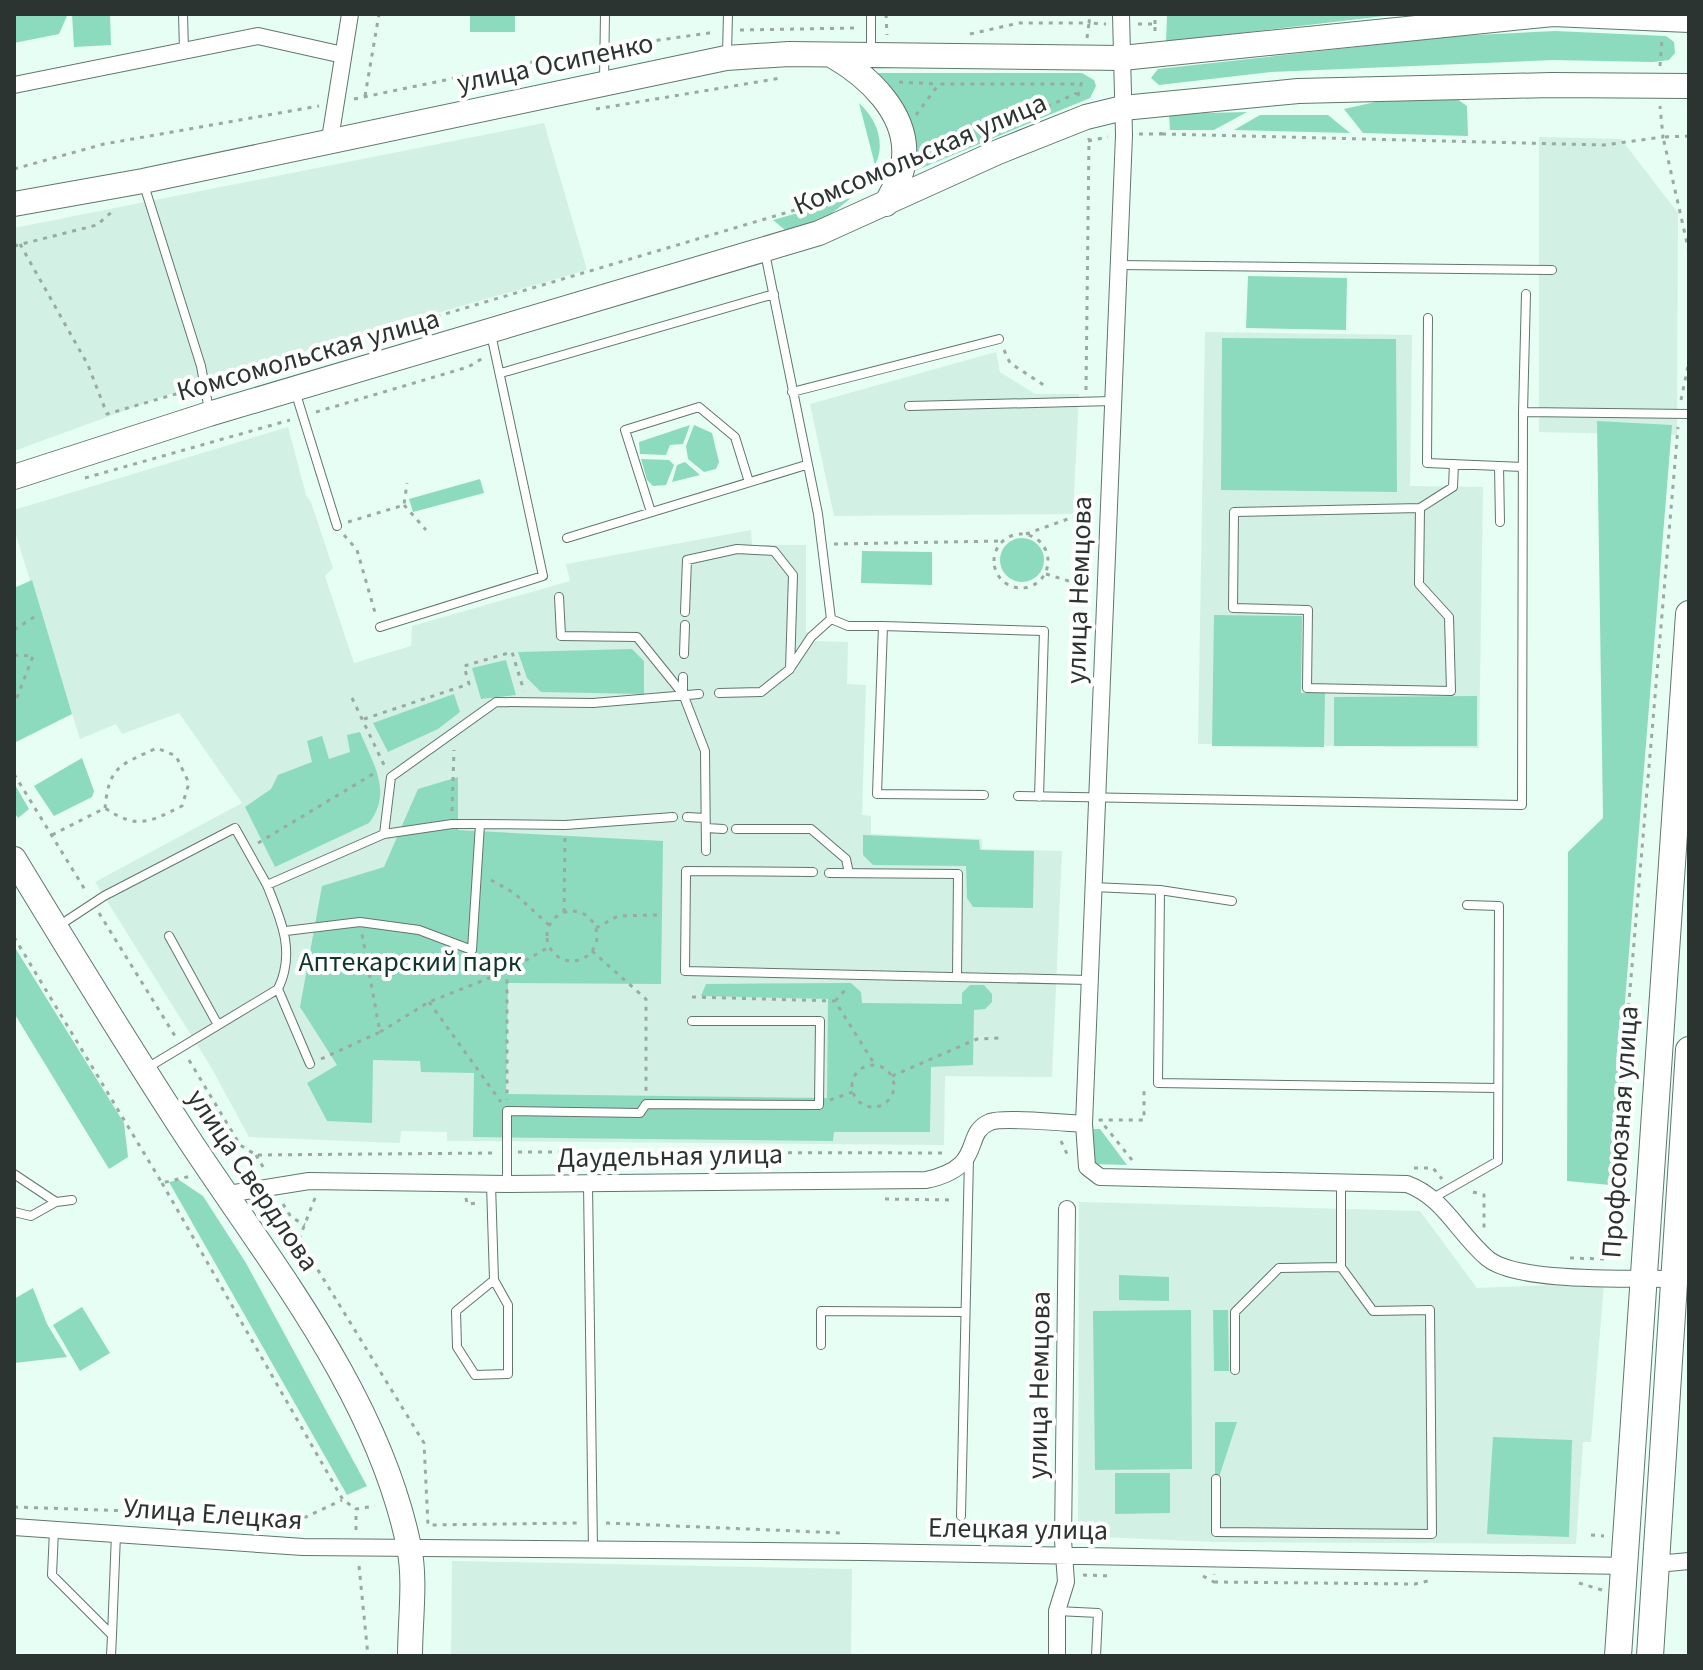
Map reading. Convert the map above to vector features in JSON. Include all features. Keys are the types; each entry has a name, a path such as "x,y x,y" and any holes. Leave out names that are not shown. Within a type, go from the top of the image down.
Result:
{"main road":[{"name":"улица Осипенко","path":"14,204 145,190 330,139 726,58 871,54 1122,58 1553,14 1689,20"},
{"path":"830,54 869,81 896,118 904,158 900,177 886,204"},
{"name":"Комсомольская улица","path":"14,477 209,414 491,333 819,233 1035,137 1086,117 1123,108 1298,91 1551,85 1689,86"},
{"name":"Профсоюзная улица","path":"1618,1656 1689,614"},
{"name":"улица Свердлова","path":"14,859 144,1069 309,1318 349,1389 390,1479 410,1549 410,1656"},
{"path":"1650,1656 1689,1050"},
{"path":"1626,1566 1657,1564"}],"street":[{"path":"330,139 350,14"},
{"name":"улица Немцова","path":"1121,14 1123,108 1119,265 1084,1124 1087,1167 1100,1177 1137,1177"},
{"path":"14,85 258,36 343,55"},
{"name":"Даудельная улица","path":"228,1194 309,1181 499,1184 926,1180 945,1176 961,1167 969,1157 977,1133 991,1121 1084,1124"},
{"path":"1137,1177 1407,1184 1433,1198 1475,1246 1500,1267 1513,1272 1673,1279"},
{"name":"улица Немцова","path":"1057,1656 1057,1611 1066,1582 1067,1556 1063,1540 1067,1209"},
{"name":"Улица Елецкая","path":"14,1527 303,1547 410,1549"},
{"name":"Елецкая улица","path":"410,1549 1626,1566"},
{"path":"1657,1564 1689,1561"}],"lane":[{"path":"183,14 184,51"},
{"path":"604,84 605,14"},
{"path":"726,58 728,14"},
{"path":"871,14 871,54"},
{"path":"145,190 205,385 209,414"},
{"path":"764,249 822,544 831,619"},
{"path":"1119,265 1552,270"},
{"path":"501,373 774,294"},
{"path":"1018,796 1522,805 1526,294"},
{"path":"1428,318 1427,463 1523,467"},
{"path":"380,627 543,576 491,333"},
{"path":"792,392 999,339"},
{"path":"294,391 337,526"},
{"path":"909,406 1085,402 1113,396"},
{"path":"651,512 625,430 699,407 735,437 749,482"},
{"path":"1523,412 1684,414"},
{"path":"1420,508 1419,584 1449,617 1451,691 1307,688 1308,610 1233,608 1234,512 1420,508 1453,487 1454,464"},
{"path":"567,538 806,465"},
{"path":"1499,466 1500,522"},
{"path":"685,612 687,560 737,549 774,551 793,575 790,669"},
{"path":"559,597 561,636 637,637 683,694 705,751 706,851"},
{"path":"831,619 848,626 1044,631 1039,797"},
{"path":"719,693 761,692 790,669 811,637 831,619"},
{"path":"684,654 685,625"},
{"path":"883,626 877,794 984,795"},
{"path":"683,677 683,694"},
{"path":"384,834 391,777 496,702 593,703 699,694"},
{"path":"267,885 384,834 452,824 565,825 673,817"},
{"path":"687,817 705,818"},
{"path":"286,931 360,922 419,930 472,950 480,824"},
{"path":"55,928 104,896 235,828 267,885 286,931 287,971 278,989 144,1069"},
{"path":"706,828 723,829"},
{"path":"736,829 811,829 846,859 849,873"},
{"path":"813,872 706,868 686,871 685,971 1089,980"},
{"path":"829,873 958,874 957,977"},
{"path":"1092,887 1160,890 1232,901"},
{"path":"1160,890 1158,1083 1498,1088"},
{"path":"1433,1198 1498,1161 1499,906 1467,905"},
{"path":"169,936 218,1025"},
{"path":"278,989 310,1064"},
{"path":"494,1280 456,1311 457,1347 475,1375 508,1374 508,1305 494,1280 491,1202 499,1184 507,1111 640,1113 646,1104 819,1105 820,1021 692,1021"},
{"path":"961,1516 969,1157"},
{"path":"14,1174 56,1202"},
{"path":"1216,1479 1216,1532 1432,1534 1430,1310 1373,1311 1341,1267 1341,1182"},
{"path":"588,1183 593,1550"},
{"path":"14,1212 31,1216 56,1202 72,1200"},
{"path":"1235,1370 1235,1312 1279,1268 1341,1267"},
{"path":"821,1345 821,1311 965,1312"},
{"path":"54,1530 52,1575 112,1635"},
{"path":"111,1656 116,1534"},
{"path":"1057,1611 1098,1613 1096,1656"}],"path":[{"path":"365,96 379,14"},
{"path":"886,14 887,35"},
{"path":"1089,23 1090,14"},
{"path":"1155,14 1155,24"},
{"path":"584,111 786,77"},
{"path":"869,81 1083,84"},
{"path":"911,122 939,84"},
{"path":"1023,118 1077,93"},
{"path":"1161,134 1604,145 1689,136"},
{"path":"1663,137 1689,252"},
{"path":"1085,402 1090,140"},
{"path":"14,246 97,225 119,205 145,190"},
{"path":"20,244 88,365 107,414 862,190"},
{"path":"999,339 1010,363 1046,388 1059,388"},
{"path":"1561,1258 1607,1259 1689,361"},
{"path":"1072,389 1113,396"},
{"path":"72,482 218,442"},
{"path":"407,483 404,505 426,530"},
{"path":"380,627 357,550 337,526 404,505"},
{"path":"822,544 1002,541 1109,505"},
{"path":"1026,534 1046,549 1046,574"},
{"path":"1002,541 994,565 1008,586 1025,589 1046,574"},
{"path":"1046,574 1105,592"},
{"path":"14,630 34,617"},
{"path":"364,719 469,684 464,666 512,652 527,702"},
{"path":"14,655 33,656 14,705"},
{"path":"352,698 391,777"},
{"path":"452,824 455,730"},
{"path":"157,748 176,756 189,783 182,806 149,823 123,820 105,808 108,781 124,763 157,748"},
{"path":"247,850 385,767"},
{"path":"14,774 39,813"},
{"path":"52,835 105,808"},
{"path":"549,925 564,912 565,825"},
{"path":"478,873 514,893 549,925 549,947 561,959 570,961 586,957 592,951 596,928 587,916 564,912"},
{"path":"596,928 618,916 657,915"},
{"path":"360,922 380,1032"},
{"path":"14,937 162,1183 343,1500 356,1509"},
{"path":"310,1064 380,1032 429,1002 507,971 549,947"},
{"path":"472,950 507,971"},
{"path":"592,951 646,999 646,1104"},
{"path":"507,971 507,1111"},
{"path":"429,1002 507,1111"},
{"path":"892,1076 977,1039 1001,1038"},
{"path":"868,1066 881,1067 892,1076 894,1083 890,1098 878,1106 863,1104 853,1092 856,1074 868,1066"},
{"path":"1137,1177 1137,1167 1100,1120 1144,1120 1144,1083 1158,1083"},
{"path":"819,1105 853,1092"},
{"path":"162,1183 187,1179 240,1145"},
{"path":"1405,1167 1433,1168 1449,1187 1484,1195 1483,1233"},
{"path":"330,1198 314,1198 299,1239 424,1443 428,1525 592,1522 848,1533"},
{"path":"466,1198 467,1204 491,1202"},
{"path":"882,1199 968,1200"},
{"path":"14,1507 306,1517 343,1500"},
{"path":"1214,1582 1415,1584 1436,1579"},
{"path":"1573,1581 1600,1590"}],"shaded area":[{"path":"544,123 587,270 225,374 14,451 14,228"},
{"path":"1539,137 1621,139 1678,213 1677,435 1539,432"},
{"path":"1205,332 1412,335 1410,486 1483,487 1479,748 1198,744"},
{"path":"996,352 1000,372 1035,394 1079,394 1073,514 834,516 810,404"},
{"path":"288,427 306,495 333,568 325,576 354,663 411,646 412,626 570,581 566,564 751,530 752,545 806,545 806,631 815,641 848,642 847,684 866,685 862,815 871,816 871,834 982,839 982,849 1062,851 1052,1077 945,1076 944,1145 447,1141 447,1132 401,1131 400,1143 249,1137 211,1067 95,882 242,803 179,713 122,734 116,724 80,739 14,529 14,510"},
{"path":"1079,1202 1420,1211 1477,1288 1604,1283 1591,1442 1583,1442 1576,1544 1216,1542 1078,1536"},
{"path":"452,1561 852,1569 851,1656 451,1656"}],"green space":[{"path":"14,14 67,16 59,34 14,43"},
{"path":"72,14 110,14 111,45 74,47"},
{"path":"470,14 515,14 515,32 470,32"},
{"path":"1401,14 1166,42 1167,16"},
{"path":"1555,31 1666,36 1674,42 1675,53 1669,60 1653,62 1553,60 1271,72 1159,85 1151,78 1158,69 1456,36"},
{"path":"867,73 1082,73 1094,80 1096,86 1090,98 910,173"},
{"path":"1457,99 1467,106 1468,136 1363,133 1344,109 1384,100"},
{"path":"859,103 871,116 878,132 880,149 875,165"},
{"path":"1247,112 1214,130 1170,130 1169,114"},
{"path":"1260,115 1328,115 1350,133 1234,130"},
{"path":"851,198 826,218 785,230 773,220"},
{"path":"1248,276 1347,278 1346,330 1246,328"},
{"path":"1222,338 1396,339 1397,492 1221,490"},
{"path":"1597,421 1672,425 1610,1185 1567,1181 1568,852 1603,818"},
{"path":"690,425 683,444 670,445 666,455 640,454 639,442"},
{"path":"694,425 712,433 719,462 716,469 704,472 688,459 686,446"},
{"path":"641,459 669,460 674,465 666,485 653,486 647,480"},
{"path":"685,462 700,475 672,482 677,465"},
{"path":"480,479 484,493 413,512 409,499"},
{"path":"1022,538 1037,545 1044,560 1037,575 1022,582 1007,575 1000,560 1007,545"},
{"path":"862,551 932,552 932,585 861,583"},
{"path":"32,580 72,714 14,743 14,588"},
{"path":"1214,615 1302,616 1301,693 1325,693 1324,747 1212,746"},
{"path":"632,649 644,661 644,694 541,692 527,678 518,652"},
{"path":"506,660 516,695 481,699 472,668"},
{"path":"454,694 460,712 438,729 388,752 373,723"},
{"path":"1477,696 1477,746 1334,746 1334,697"},
{"path":"360,732 378,778 380,800 376,812 369,823 275,867 245,807 271,789 278,775 312,762 307,741 322,736 329,759 350,752 347,735"},
{"path":"82,758 94,791 92,797 54,816 34,786"},
{"name":"Аптекарский парк","path":"458,777 458,830 663,841 661,984 508,983 506,1094 827,1098 828,999 701,996 706,984 851,983 861,992 862,1003 962,1004 962,993 970,985 984,985 992,994 992,1002 985,1009 974,1010 973,1065 931,1067 930,1132 834,1132 833,1141 473,1137 474,1073 421,1072 420,1061 373,1060 372,1123 327,1121 307,1083 337,1065 300,1007 322,886 384,867 418,789"},
{"path":"14,783 29,809 18,818 14,812"},
{"path":"863,835 979,840 980,850 1034,851 1033,908 973,907 967,898 966,866 873,865 863,855"},
{"path":"14,946 124,1123 128,1157 109,1169 14,1013"},
{"path":"1089,1129 1100,1129 1127,1165 1092,1164"},
{"path":"179,1180 203,1196 246,1263 367,1486 347,1495 169,1182"},
{"path":"1119,1275 1169,1277 1169,1301 1119,1300"},
{"path":"33,1288 47,1324 67,1357 14,1363 14,1299"},
{"path":"82,1307 110,1353 80,1371 53,1325"},
{"path":"1191,1310 1192,1469 1095,1470 1093,1311"},
{"path":"1213,1310 1228,1310 1229,1371 1214,1371"},
{"path":"1215,1422 1237,1422 1219,1477 1215,1477"},
{"path":"1493,1437 1572,1440 1569,1537 1487,1534"},
{"path":"1115,1473 1170,1473 1170,1513 1115,1514"}]}
